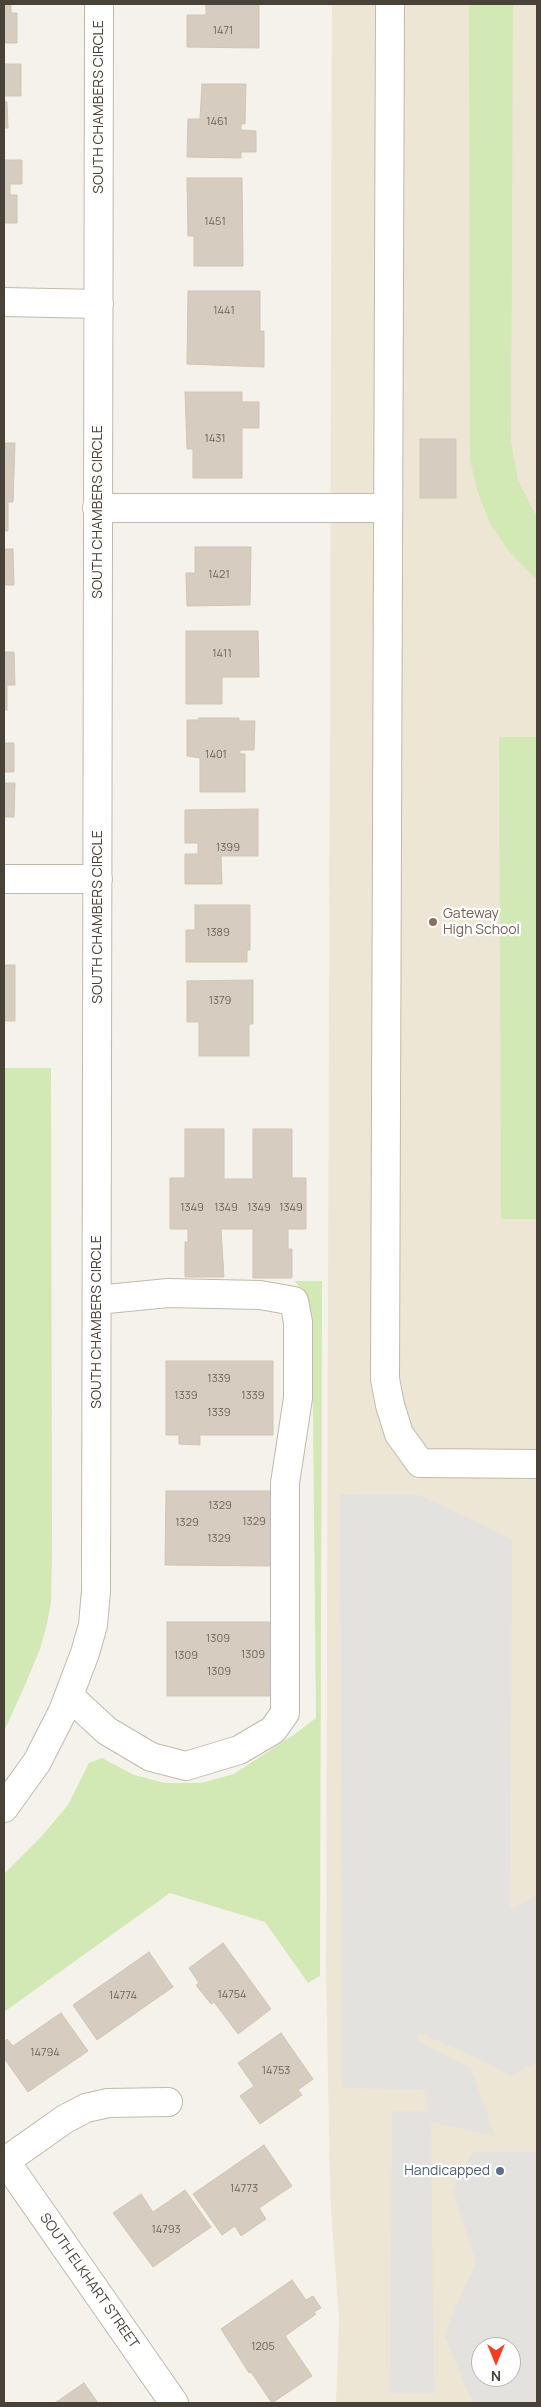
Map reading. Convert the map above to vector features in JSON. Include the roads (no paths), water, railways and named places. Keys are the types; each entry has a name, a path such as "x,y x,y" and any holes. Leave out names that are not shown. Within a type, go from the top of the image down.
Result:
{"street":[{"name":"SOUTH CHAMBERS CIRCLE","path":"4,1808 37,1762 69,1696 91,1634 96,1591 99,4"},
{"path":"390,4 384,1275 386,1391 399,1434 420,1463 537,1464"},
{"path":"4,302 99,304"},
{"path":"97,508 388,508"},
{"path":"4,880 98,880"},
{"path":"69,1696 107,1731 151,1757 186,1766 239,1750 272,1730 285,1713 285,1483 298,1398 298,1322 294,1301 260,1295 168,1293 97,1300"},
{"path":"4,2160 65,2119 86,2108 108,2103 168,2102"},
{"name":"SOUTH ELKHART STREET","path":"4,2160 174,2403"}],"place":[{"name":"Gateway High School","path":"433,922"},
{"name":"Handicapped","path":"500,2171"}]}
